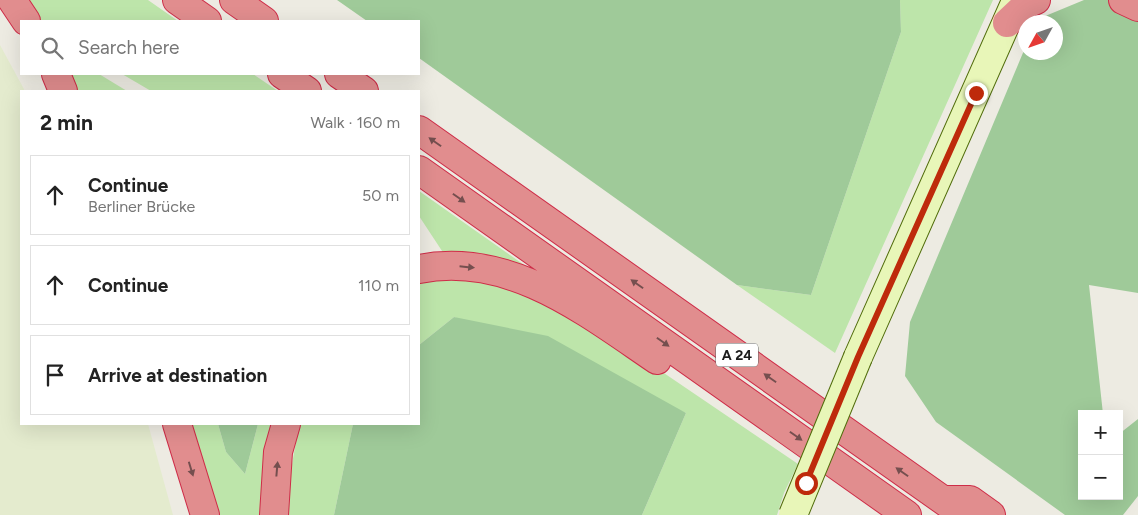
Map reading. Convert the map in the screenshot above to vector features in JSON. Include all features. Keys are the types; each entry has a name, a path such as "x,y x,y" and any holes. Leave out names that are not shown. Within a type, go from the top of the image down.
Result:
{"highway":[{"path":"12,0 25,20"},
{"path":"177,0 206,20"},
{"path":"234,0 263,20"},
{"path":"1012,11 1036,0"},
{"path":"1123,0 1138,7"},
{"path":"56,75 63,90"},
{"path":"283,75 306,90"},
{"path":"340,75 363,90"},
{"name":"A 24","path":"420,131 953,507"},
{"name":"A 24","path":"420,171 907,515"},
{"path":"420,269 434,266 468,266 522,278 571,302 666,366 699,367"},
{"path":"177,425 204,515"},
{"path":"274,515 278,452 286,425"},
{"path":"953,507 970,500 991,515"}],"main road":[{"path":"793,515 858,357 1012,11"}],"green space":[{"path":"25,0 148,0 177,20 38,20"},
{"path":"337,0 900,0 901,32 811,295 737,285 420,59 420,20 366,20"},
{"path":"900,0 993,0 835,353 737,285 811,295 901,32"},
{"path":"1084,0 1111,0 1138,8 1138,293 1089,285 1103,410 1078,410 1078,500 1123,500 1123,431 1138,419 1138,496 1123,515 1065,515 936,422 905,376 910,322 1020,60 1063,60 1063,15 1048,15"},
{"path":"0,45 24,90 20,90 20,425 148,425 173,515 0,515"},
{"path":"67,75 101,75 125,90 75,90"},
{"path":"124,75 254,75 277,90 149,90"},
{"path":"420,192 527,267 525,269 444,254 420,218"},
{"path":"465,278 505,284 574,312 798,464 784,493 777,515 642,515 686,413 454,317 420,344 420,282"},
{"path":"454,317 548,336 686,413 642,515 334,515 353,425 420,425 420,344"},
{"path":"191,425 218,425 226,452 245,474 258,425 282,425 271,515 220,515"},
{"path":"218,425 258,425 245,474 226,452"},
{"path":"299,425 353,425 334,515 286,515 287,493"}],"route":[{"path":"806,483 858,357 976,93"}]}
